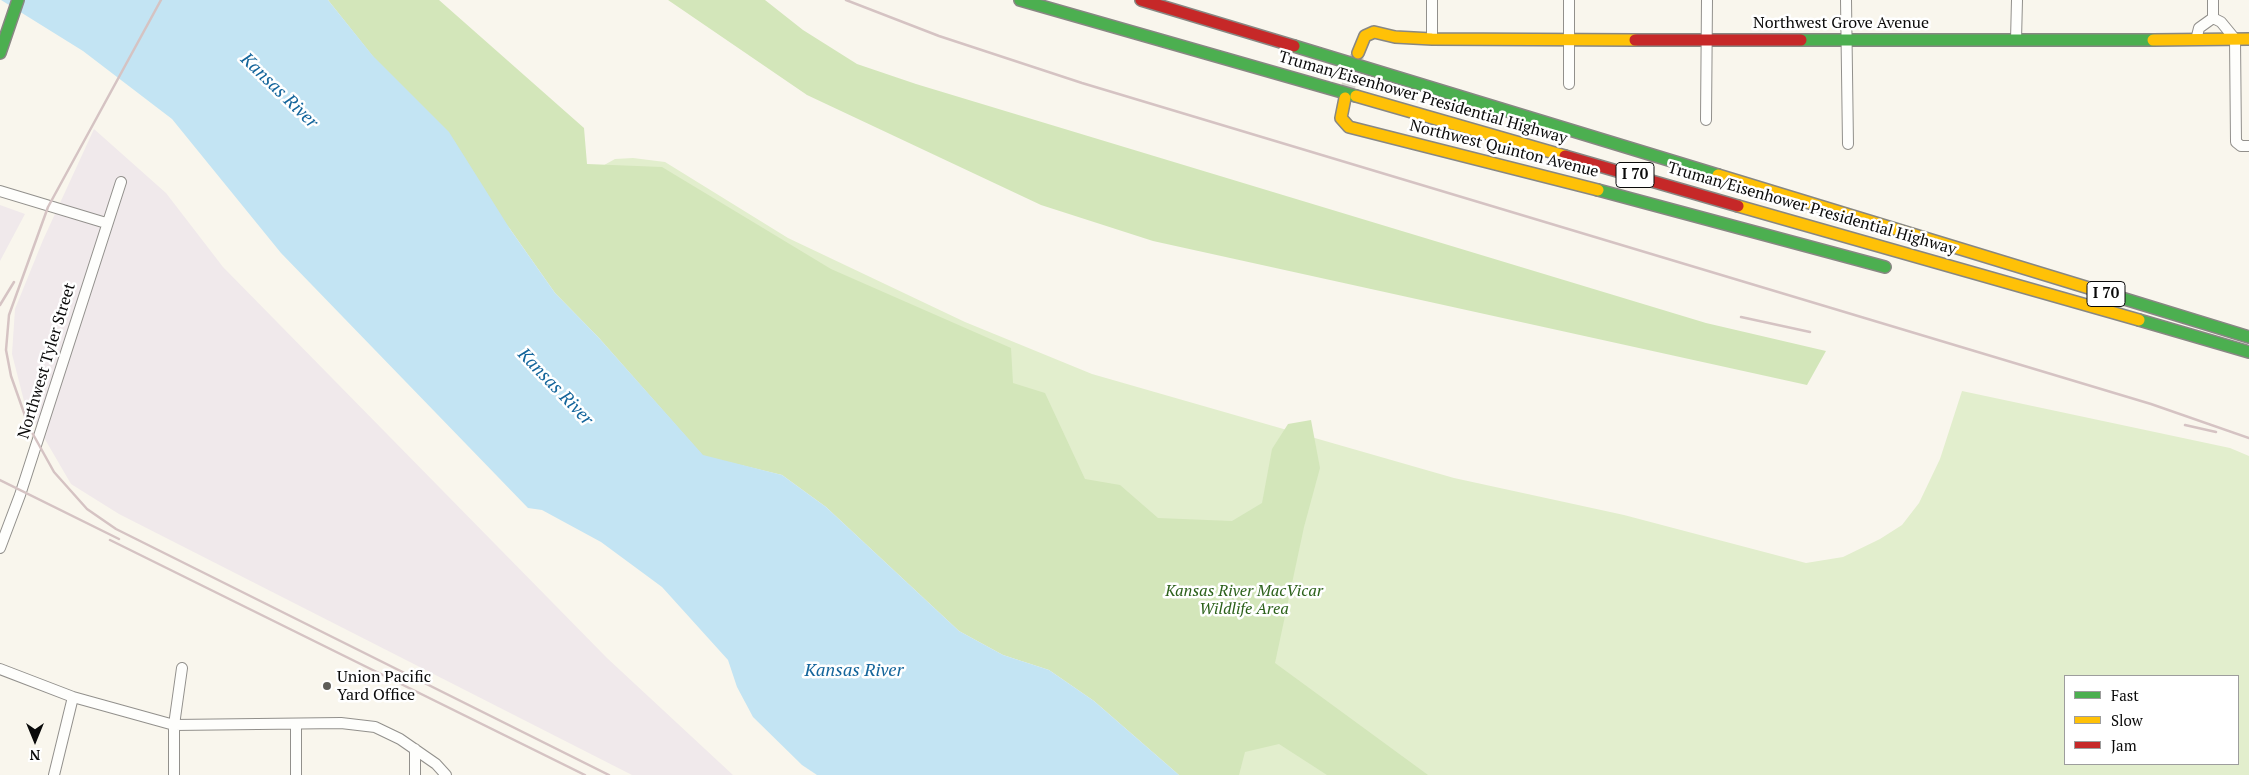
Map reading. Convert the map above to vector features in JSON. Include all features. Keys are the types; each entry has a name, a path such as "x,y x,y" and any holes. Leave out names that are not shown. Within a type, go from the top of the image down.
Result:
{"main road":[{"path":"0,52 18,0"},
{"name":"Truman/Eisenhower Presidential Highway","path":"1020,0 2249,352"},
{"name":"Truman/Eisenhower Presidential Highway","path":"1141,0 2249,337"},
{"path":"1358,53 1365,36 1374,32 1395,38 1432,39"},
{"name":"Northwest Grove Avenue","path":"1432,39 2249,39"},
{"name":"Northwest Quinton Avenue","path":"1345,98 1340,112 1344,122 1355,129 1601,191 1884,267"}],"street":[{"path":"1432,0 1432,39"},
{"path":"1569,0 1569,84"},
{"path":"1706,120 1707,0"},
{"path":"1846,0 1848,144"},
{"path":"2016,40 2017,0"},
{"path":"2213,0 2213,18"},
{"path":"2213,18 2221,22 2235,40 2238,144 2249,146"},
{"path":"2196,40 2199,28 2213,18"},
{"name":"Northwest Tyler Street","path":"0,548 20,495 106,223 121,182"},
{"path":"0,191 106,223"},
{"path":"174,775 174,725 182,668"},
{"path":"0,669 73,697 174,725 341,723 375,727 400,739 415,749 436,764 446,775"},
{"path":"54,775 73,697"},
{"path":"296,724 296,775"},
{"path":"415,749 415,775"}],"shaded area":[{"path":"94,129 166,193 223,267 607,658 733,775 632,775 119,514 71,484 25,405 12,354 15,309 43,240"},
{"path":"0,205 25,214 0,261"}],"green space":[{"path":"328,0 439,0 584,128 587,164 662,167 831,269 1011,348 1013,383 1045,393 1085,479 1120,485 1158,518 1232,521 1262,503 1272,449 1288,424 1311,420 1320,468 1304,527 1275,663 1428,775 1327,775 1279,744 1245,752 1239,775 1179,775 1094,701 1049,670 1003,655 959,631 826,507 782,475 703,456 599,338 555,293 510,229"},
{"path":"668,0 765,0 803,30 857,64 916,84 1706,323 1826,351 1807,385 1153,241 1041,205 807,95"},
{"name":"Kansas River MacVicar Wildlife Area","path":"633,158 665,162 788,238 965,322 1092,374 1454,478 1624,515 1806,563 1843,557 1880,539 1902,525 1919,503 1940,459 1962,391 2230,448 2249,456 2249,775 1179,775 588,174 615,159"}],"water":[{"name":"Kansas River","path":"1,0 328,0 373,56 449,132 510,229 555,293 599,338 703,455 782,475 826,507 959,631 1003,655 1049,670 1094,701 1179,775 817,775 802,765 753,717 737,687 728,660 662,587 601,542 542,510 528,508 281,253 172,119 83,51"}],"tunnel":[{"path":"1345,98 1357,56"}],"railway":[{"path":"161,0 48,207 9,315 6,350 11,376 29,427 54,472 87,509 116,529 609,775"},
{"path":"846,0 939,36 1082,83 2151,404 2249,438"},
{"path":"0,305 14,282"},
{"path":"1741,317 1810,332"},
{"path":"2185,425 2216,432"},
{"path":"0,480 119,539"},
{"path":"110,540 585,775"}],"traffic: fast":[{"path":"0,53 18,0"},
{"path":"1020,0 1356,96"},
{"path":"1801,40 2153,40"},
{"path":"1294,46 1718,175"},
{"path":"1598,190 1885,267"},
{"path":"2115,296 2249,337"},
{"path":"2139,320 2249,352"}],"traffic: slow":[{"path":"1358,53 1365,36 1374,32 1395,37 1432,39 1635,40"},
{"path":"2153,40 2249,39"},
{"path":"1356,96 1565,156"},
{"path":"1345,98 1341,118 1349,127 1598,190"},
{"path":"1718,175 2115,296"},
{"path":"1738,206 2139,320"}],"traffic: jam":[{"path":"1141,0 1294,46"},
{"path":"1635,40 1801,40"},
{"path":"1565,156 1738,206"}],"place":[{"name":"Union Pacific Yard Office","path":"327,686"}]}
